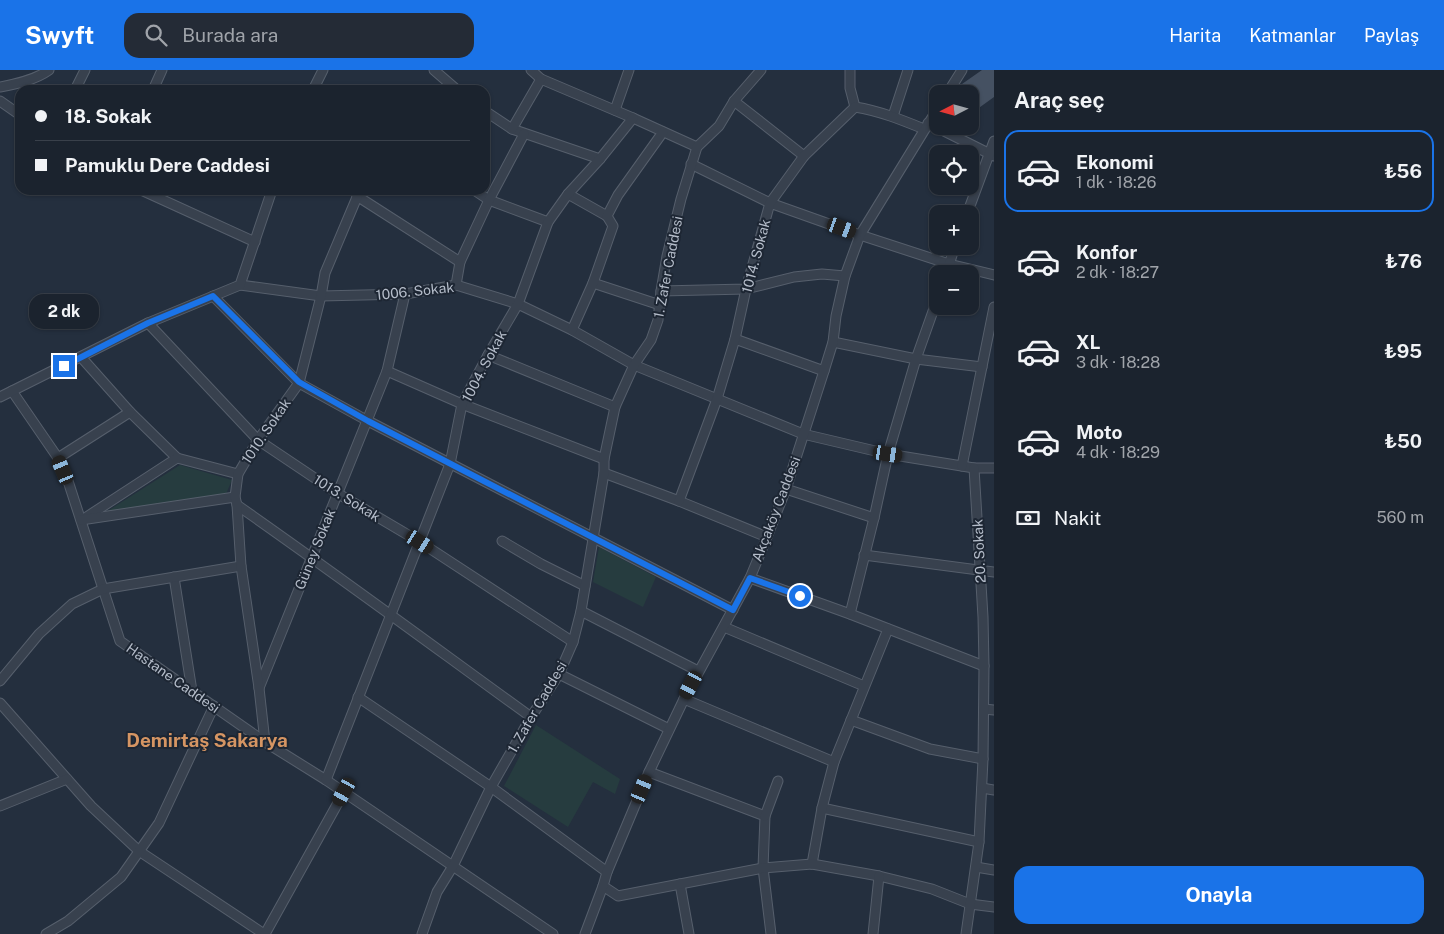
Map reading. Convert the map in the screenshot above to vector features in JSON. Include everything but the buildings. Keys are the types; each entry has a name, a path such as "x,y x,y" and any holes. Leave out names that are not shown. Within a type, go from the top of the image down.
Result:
{"street":[{"path":"0,87 16,84 49,70"},
{"path":"78,85 85,70"},
{"path":"155,85 162,70"},
{"path":"315,85 323,70"},
{"path":"434,70 451,85"},
{"path":"530,70 541,79 634,118 697,148"},
{"path":"615,110 629,70"},
{"name":"1. Zafer Caddesi","path":"422,934 437,892 453,866 491,786 531,717 559,674 573,642 586,586 604,473 604,459 616,407 634,364 651,340 658,320 667,256 691,164 697,148 719,126 734,101 760,70"},
{"path":"850,70 850,88 856,108 870,110 926,126 992,155"},
{"path":"893,116 908,70"},
{"path":"952,85 962,70"},
{"path":"512,129 541,79"},
{"path":"0,101 15,112"},
{"path":"734,101 804,156"},
{"name":"1014. Sokak","path":"679,500 717,399 735,339 746,289 770,203 804,156 856,108"},
{"path":"490,114 512,129 524,134 600,159"},
{"name":"1004. Sokak","path":"326,780 450,464 462,404 518,304 548,222 568,194 634,118"},
{"name":"Akçaköy Caddesi","path":"584,934 607,872 649,772 698,671 750,578 786,489 833,342 836,316 845,276 860,235 929,122"},
{"path":"607,216 618,194 664,132"},
{"path":"456,285 460,262 489,200 524,134"},
{"path":"971,205 992,155 994,140"},
{"path":"691,164 770,203 949,264 994,274"},
{"path":"568,194 607,216 613,226 593,283 572,330"},
{"path":"152,195 255,242"},
{"path":"0,396 148,323 240,285 270,195"},
{"name":"1010. Sokak","path":"265,742 241,566 236,501 238,474 258,440 299,382 325,273 358,195"},
{"path":"362,195 460,262"},
{"path":"482,195 489,200 548,222"},
{"path":"949,264 952,255"},
{"path":"661,291 746,289 794,277 822,274 845,276"},
{"path":"593,283 660,305"},
{"name":"1006. Sokak","path":"240,285 321,296 405,294 456,285 518,304 572,330 634,364 803,434 888,454 974,468 994,468"},
{"name":"Güney Sokak","path":"259,688 387,371 405,294"},
{"path":"213,296 299,382 368,421 733,610"},
{"path":"962,466 994,307"},
{"path":"850,614 888,454 916,359 932,315"},
{"name":"1013. Sokak","path":"148,323 258,440 337,494 420,542 573,642"},
{"path":"735,339 824,371"},
{"path":"833,342 916,359 982,367"},
{"path":"488,355 616,407"},
{"path":"81,357 130,412 177,458 238,474"},
{"path":"387,371 462,404 604,459"},
{"name":"Hastane Caddesi","path":"12,391 58,458 68,481 120,641 265,742 326,780 553,934"},
{"path":"58,458 130,412"},
{"path":"81,520 177,458"},
{"name":"20. Sokak","path":"966,934 979,842 984,709 983,617 974,468"},
{"path":"604,473 679,500 767,537"},
{"path":"786,489 874,518"},
{"path":"81,520 236,501 390,616 531,717"},
{"path":"502,540 541,564 586,586"},
{"path":"864,556 994,572"},
{"path":"0,681 39,634 72,604 103,589 241,566"},
{"path":"174,577 192,691"},
{"path":"750,578 850,614 984,666"},
{"path":"581,611 698,671"},
{"path":"983,617 994,618"},
{"path":"724,627 864,686"},
{"path":"812,864 822,808 834,762 888,629"},
{"path":"559,674 669,729"},
{"path":"358,698 491,786 607,872"},
{"path":"684,699 834,762"},
{"path":"0,703 90,806 139,851 265,934 344,792"},
{"path":"46,934 68,921 121,877 159,823 214,706"},
{"path":"984,709 994,710"},
{"path":"851,720 930,749 983,759"},
{"path":"649,772 765,816"},
{"path":"0,806 67,779"},
{"path":"771,934 763,868 765,816 778,781"},
{"path":"982,788 994,790"},
{"path":"822,808 979,842"},
{"path":"603,886 618,896 763,868 812,864 879,876 932,889 970,904 994,907"},
{"path":"976,867 994,870"},
{"path":"873,934 879,876"},
{"path":"680,884 689,934"}],"green space":[{"path":"180,465 232,480 226,494 106,512"},
{"path":"599,547 656,577 643,607 593,582"},
{"path":"536,725 620,779 615,794 593,782 568,827 504,786"}],"district":[{"name":"Demirtaş Sakarya","path":"207,740"}],"route":[{"path":"64,366 148,323 213,296 299,382 368,421 733,610 750,578 800,596"}]}
